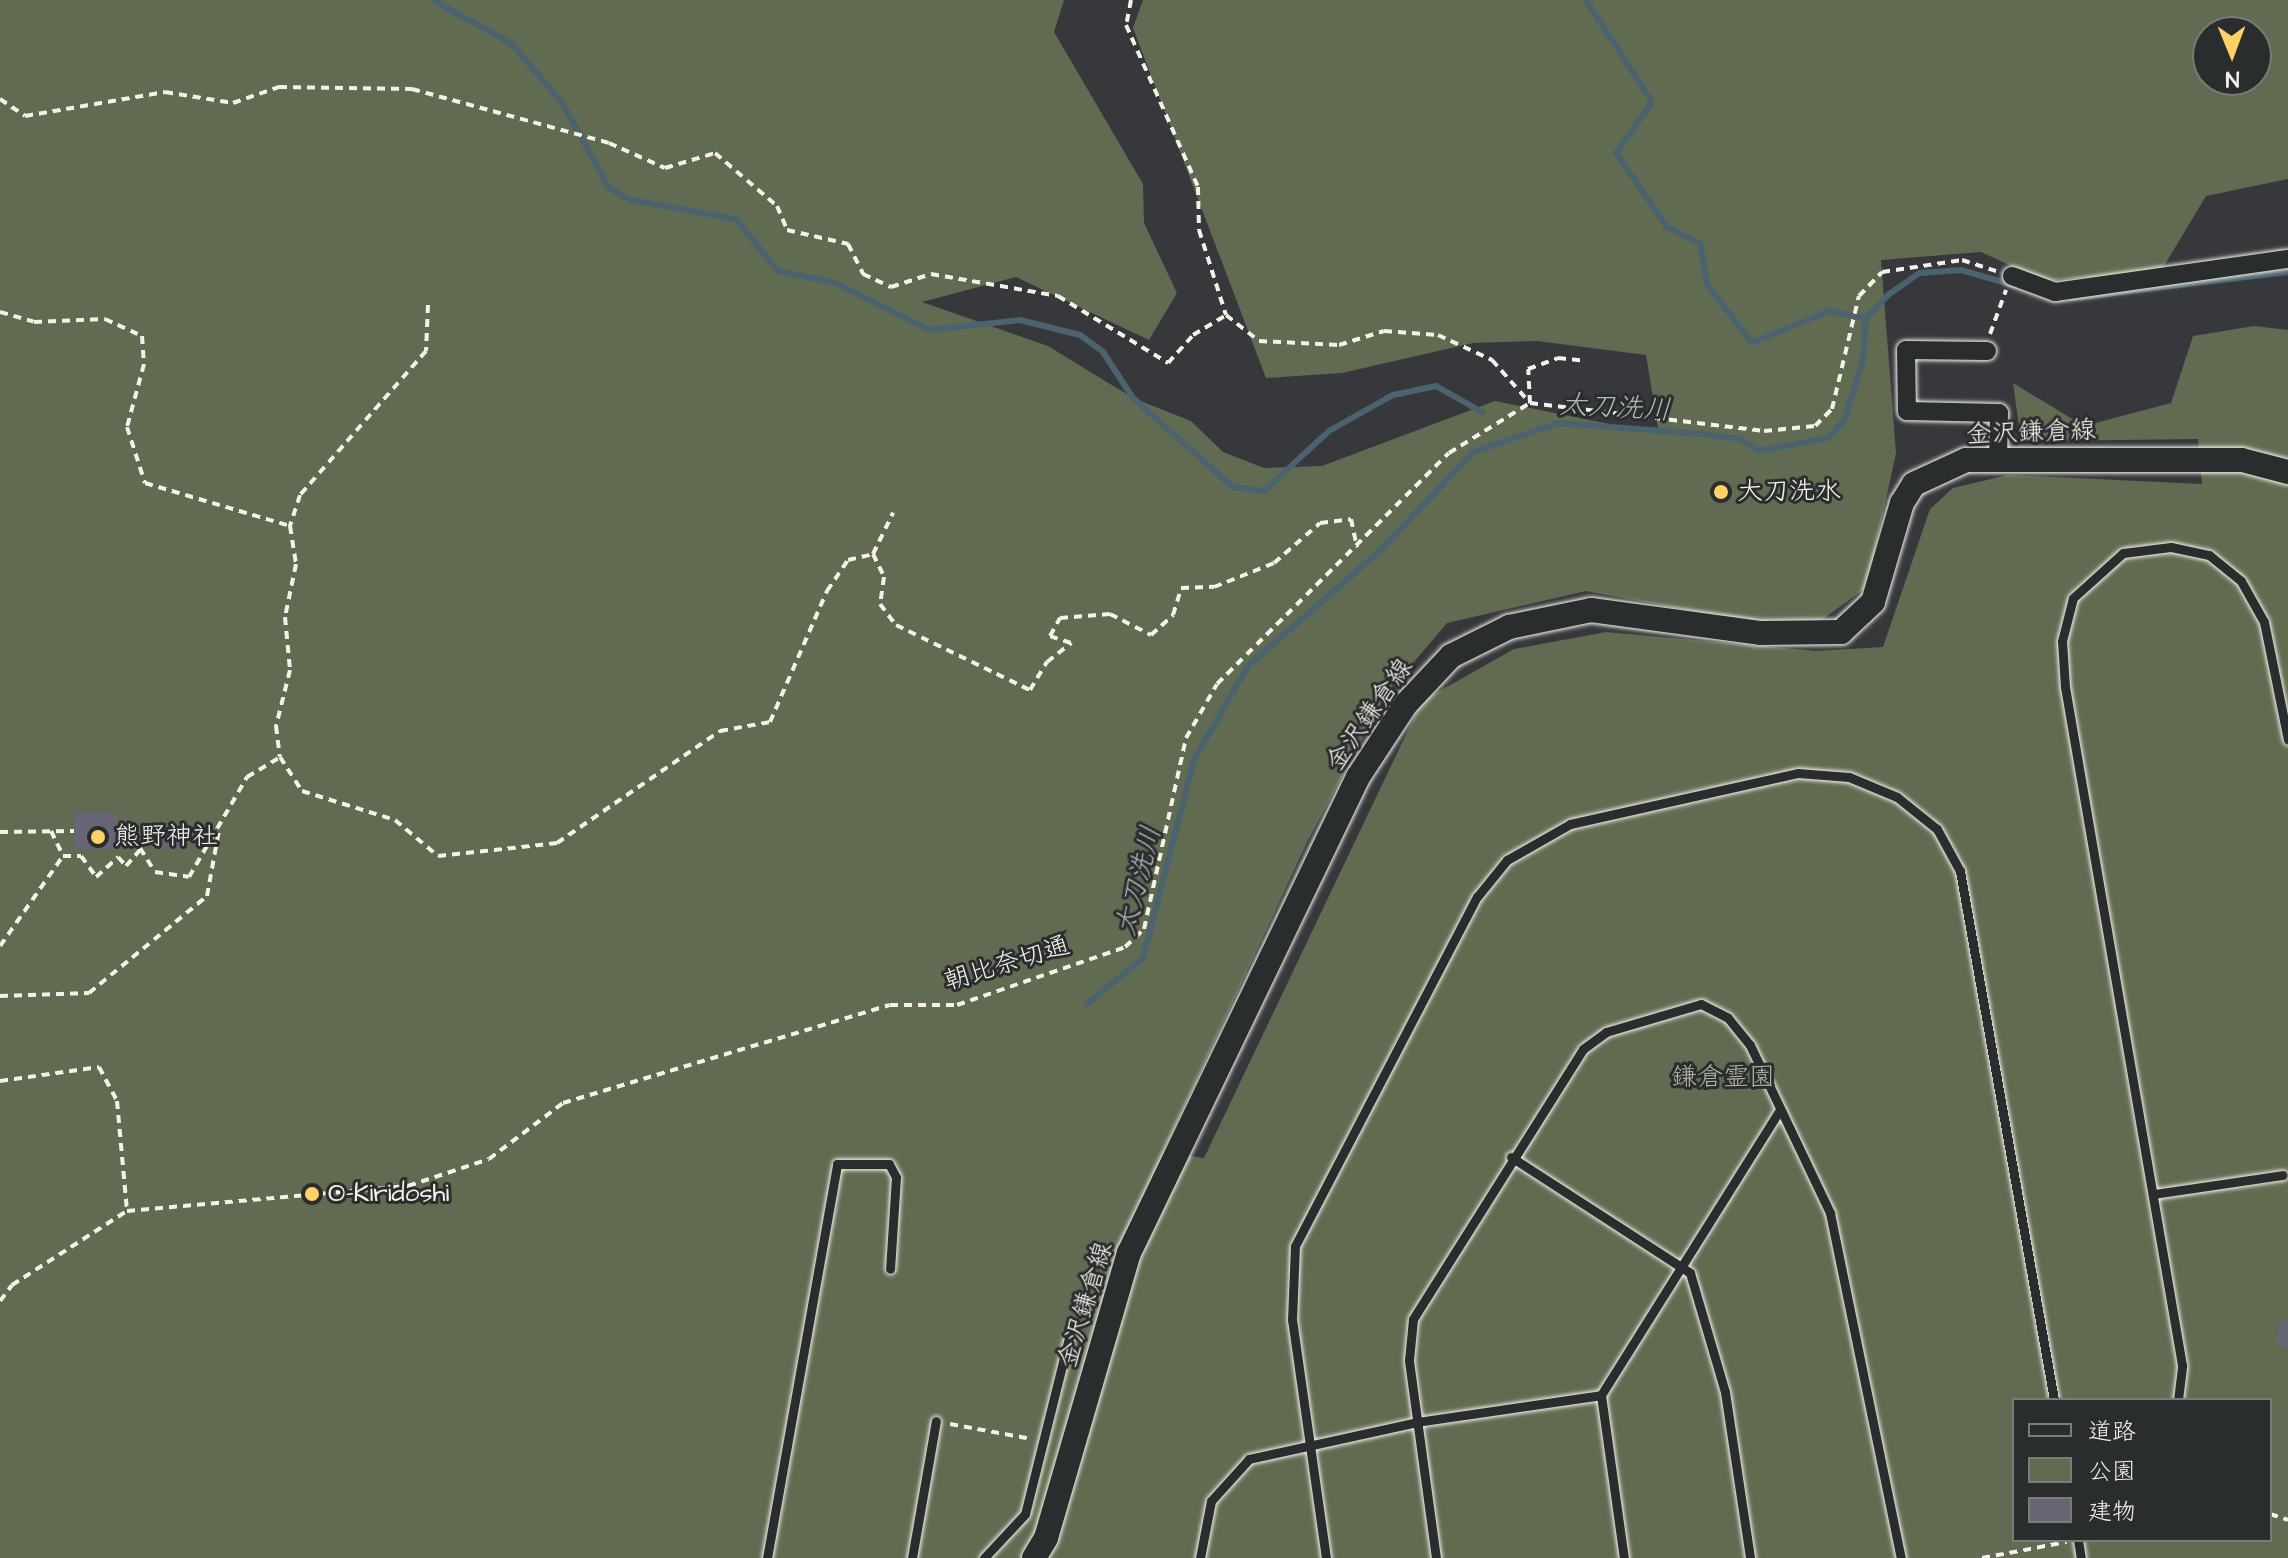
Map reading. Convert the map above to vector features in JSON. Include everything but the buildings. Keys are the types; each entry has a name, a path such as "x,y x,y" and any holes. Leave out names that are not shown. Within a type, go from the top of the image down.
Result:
{"main road":[{"name":"金沢鎌倉線","path":"1034,1558 1051,1525 1129,1253 1342,806 1425,681 1481,638 1544,616 1591,610 1775,634 1841,632 1873,602 1902,503 1914,484 1944,466 1998,460 2242,460 2288,472"}],"street":[{"path":"2012,276 2055,292 2288,259"},
{"path":"1987,351 1906,350 1907,411 1999,413 1998,460"}],"lane":[{"path":"2178,1398 2182,1365 2065,687 2062,641 2073,598 2123,553 2171,547 2209,555 2241,581 2264,622 2288,740"},
{"path":"1326,1558 1292,1320 1295,1246 1490,878 1526,846 1570,824 1798,773 1849,777 1897,797 1937,829 1960,871 2054,1398"},
{"path":"1436,1558 1417,1422 1413,1319 1511,1157 1583,1049 1606,1032 1701,1004 1728,1018 1750,1045 1830,1213 1901,1558"},
{"path":"1624,1558 1601,1395 1779,1111"},
{"path":"1511,1157 1682,1264 1725,1392 1750,1558"},
{"path":"767,1558 837,1164 889,1164 896,1177 890,1269"},
{"path":"2154,1194 2283,1175"},
{"path":"984,1558 1025,1514 1070,1334"},
{"path":"1200,1558 1211,1501 1235,1471 1269,1451 1417,1422 1601,1395"},
{"path":"912,1558 936,1421"}],"path":[{"path":"1131,0 1126,25 1198,187 1199,230 1226,315 1259,341 1339,345 1384,331 1438,335 1492,360 1530,403 1764,431 1815,426 1832,409 1859,296 1882,272 1962,260 2012,276 1987,351"},
{"path":"0,99 25,116 165,92 233,103 279,87 412,89 609,143 665,168 715,153 777,206 787,230 848,244 863,274 891,287 931,274 1058,296 1168,363 1193,335 1226,315"},
{"path":"428,305 426,351 300,495 290,526 296,564 285,617 290,670 276,726 280,757 302,791 395,820 438,856 557,843 720,731 770,722 827,591 848,560 873,554"},
{"path":"0,312 34,322 105,319 142,336 144,364 127,427 145,483 290,526"},
{"path":"1530,403 1528,369 1558,358 1585,361"},
{"name":"朝比奈切通","path":"127,1211 277,1195 408,1186 489,1159 563,1103 890,1005 957,1005 1125,947 1144,929 1186,738 1217,684 1449,453 1530,403"},
{"path":"873,554 893,513"},
{"path":"873,554 884,577 880,604 896,625 1030,690 1047,662 1071,643 1050,636 1060,618 1110,614 1151,635 1173,615 1181,588 1214,587 1274,563 1320,523 1351,519 1357,547"},
{"path":"140,848 155,872 189,877 247,777 280,757"},
{"path":"0,996 89,993 207,896 219,830"},
{"path":"51,831 63,856"},
{"path":"0,832 74,831"},
{"path":"63,856 81,856 96,877 118,857 126,866 140,848 163,838"},
{"path":"0,946 63,856"},
{"path":"0,1081 99,1067 117,1101 127,1211 12,1285 0,1301"},
{"path":"936,1421 1044,1441"},
{"path":"1982,1558 2067,1542"}],"green space":[{"name":"鎌倉霊園","path":"0,0 1064,0 1054,32 1143,184 1144,223 1177,293 1149,340 1016,277 922,302 1048,346 1133,398 1191,421 1223,452 1264,468 1322,466 1495,401 1659,434 1646,355 1537,341 1473,343 1342,373 1266,378 1133,28 1143,0 2288,0 2288,179 2206,196 2161,271 2044,281 1981,252 1881,260 1896,453 1867,587 1823,619 1788,629 1586,591 1447,623 1385,696 1307,842 1163,1152 1204,1158 1422,701 1514,649 1606,632 1816,651 1883,647 1930,509 1953,488 2008,475 2202,484 2198,439 2038,441 2019,426 2013,383 2084,426 2171,403 2193,336 2254,326 2288,330 2288,1558 0,1558"}],"waterway":[{"path":"433,0 511,43 563,104 609,188 631,200 736,219 778,271 836,283 930,330 1020,320 1080,335 1103,352 1133,398 1233,487 1264,491 1329,431 1393,395 1436,386 1482,412"},
{"path":"1586,0 1652,102 1616,153 1667,227 1700,243 1707,284 1752,343 1829,311 1866,318"},
{"name":"太刀洗川","path":"1087,1004 1143,958 1194,760 1248,666 1381,550 1473,452 1558,423 1741,439 1758,451 1828,438 1845,419 1863,359 1866,318 1888,295 1920,273 1961,270 2016,286"},
{"name":"太刀洗川","path":"2072,298 2288,272"}],"place":[{"name":"大刀洗水","path":"1721,492"},
{"name":"熊野神社","path":"98,837"},
{"name":"O-Kiridoshi","path":"312,1194"}]}
